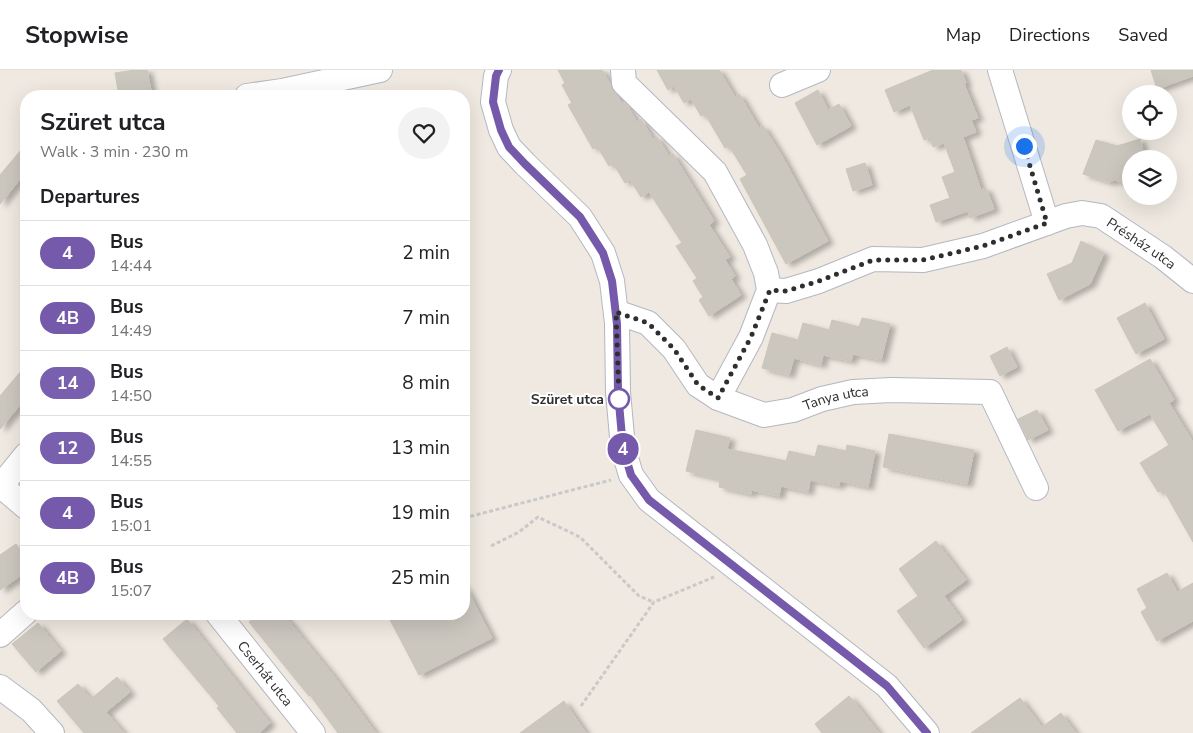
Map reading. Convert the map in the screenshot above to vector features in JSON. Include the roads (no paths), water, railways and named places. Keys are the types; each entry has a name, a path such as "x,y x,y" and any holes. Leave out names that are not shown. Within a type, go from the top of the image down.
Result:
{"street":[{"path":"287,90 380,70"},
{"path":"623,70 624,83 714,172 755,245 766,272 770,290 751,337 718,398"},
{"path":"782,85 818,70"},
{"path":"1000,70 1047,223"},
{"path":"498,73 493,102 501,130 509,147 580,217 603,253 612,281 616,312 618,392 623,448 631,475 649,500 735,569 782,602 887,686 927,733"},
{"name":"Présház utca","path":"770,290 786,291 819,281 873,260 923,260 983,246 1066,216 1082,213 1101,216 1163,257 1193,281"},
{"name":"Tanya utca","path":"616,312 648,323 674,349 698,385 718,398 764,415 793,410 822,399 853,392 891,390 990,392 1036,488"},
{"path":"20,462 0,486 20,502"},
{"path":"0,635 20,617"},
{"name":"Cserhát utca","path":"223,620 313,733"},
{"path":"0,687 31,710 52,733"}],"place":[{"name":"Szüret utca","path":"619,399"}]}
